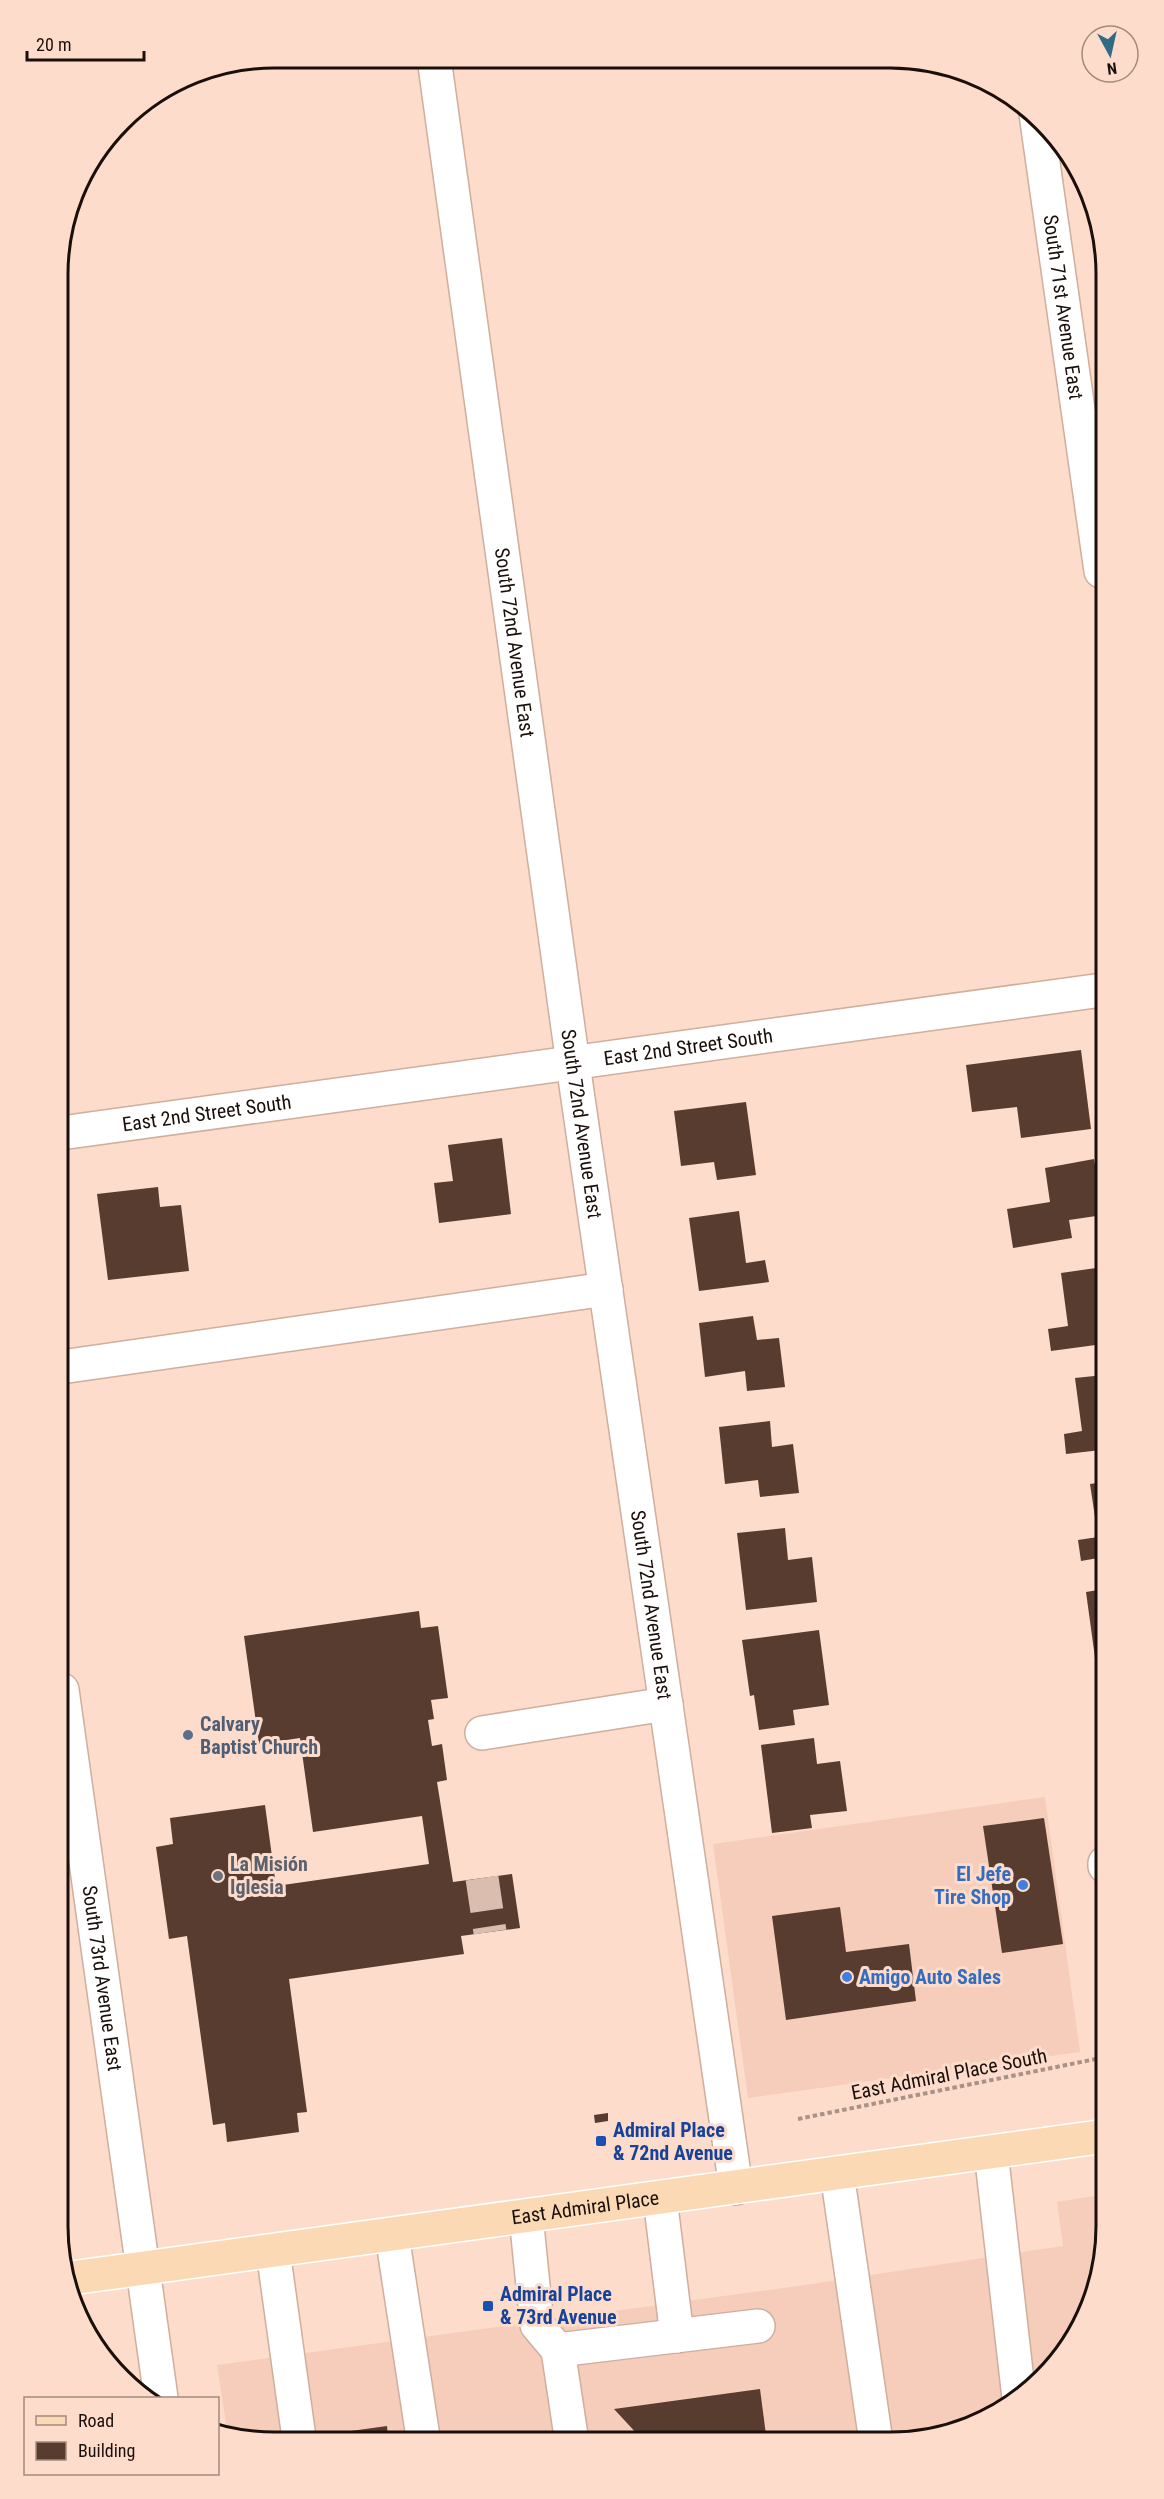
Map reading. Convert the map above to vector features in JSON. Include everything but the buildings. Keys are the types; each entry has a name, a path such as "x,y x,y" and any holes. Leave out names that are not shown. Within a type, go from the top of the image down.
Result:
{"main road":[{"name":"East Admiral Place","path":"75,2278 1096,2137"}],"street":[{"name":"South 72nd Avenue East","path":"435,68 573,1064 736,2188"},
{"name":"South 71st Avenue East","path":"1038,131 1096,536"},
{"name":"East 2nd Street South","path":"68,1132 1096,991"},
{"path":"68,1366 606,1289"},
{"path":"482,1733 666,1704"},
{"name":"South 73rd Avenue East","path":"68,1732 161,2397"},
{"path":"991,2152 1018,2387"},
{"path":"837,2173 875,2432"},
{"path":"660,2198 677,2336"},
{"path":"526,2217 537,2325 558,2350 570,2432"},
{"path":"392,2235 422,2432"},
{"path":"273,2251 298,2432"},
{"path":"558,2350 758,2326"}],"path":[{"name":"East Admiral Place South","path":"798,2119 1096,2059"}],"shaded area":[{"path":"1045,1797 1080,2052 748,2098 713,1844"},
{"path":"1096,2196 1095,2253 1089,2279 1075,2317 1062,2340 1026,2380 994,2404 969,2416 944,2424 918,2430 891,2432 273,2432 226,2426 217,2365 798,2286 1063,2246 1057,2202"}],"tunnel":[{"path":"482,1878 490,1932"}],"place":[{"name":"Calvary Baptist Church","path":"188,1735"},
{"name":"La Misión Iglesia","path":"218,1876"},
{"name":"El Jefe Tire Shop","path":"1023,1885"},
{"name":"Amigo Auto Sales","path":"847,1977"},
{"name":"Admiral Place & 72nd Avenue","path":"601,2141"},
{"name":"Admiral Place & 73rd Avenue","path":"488,2306"}]}
